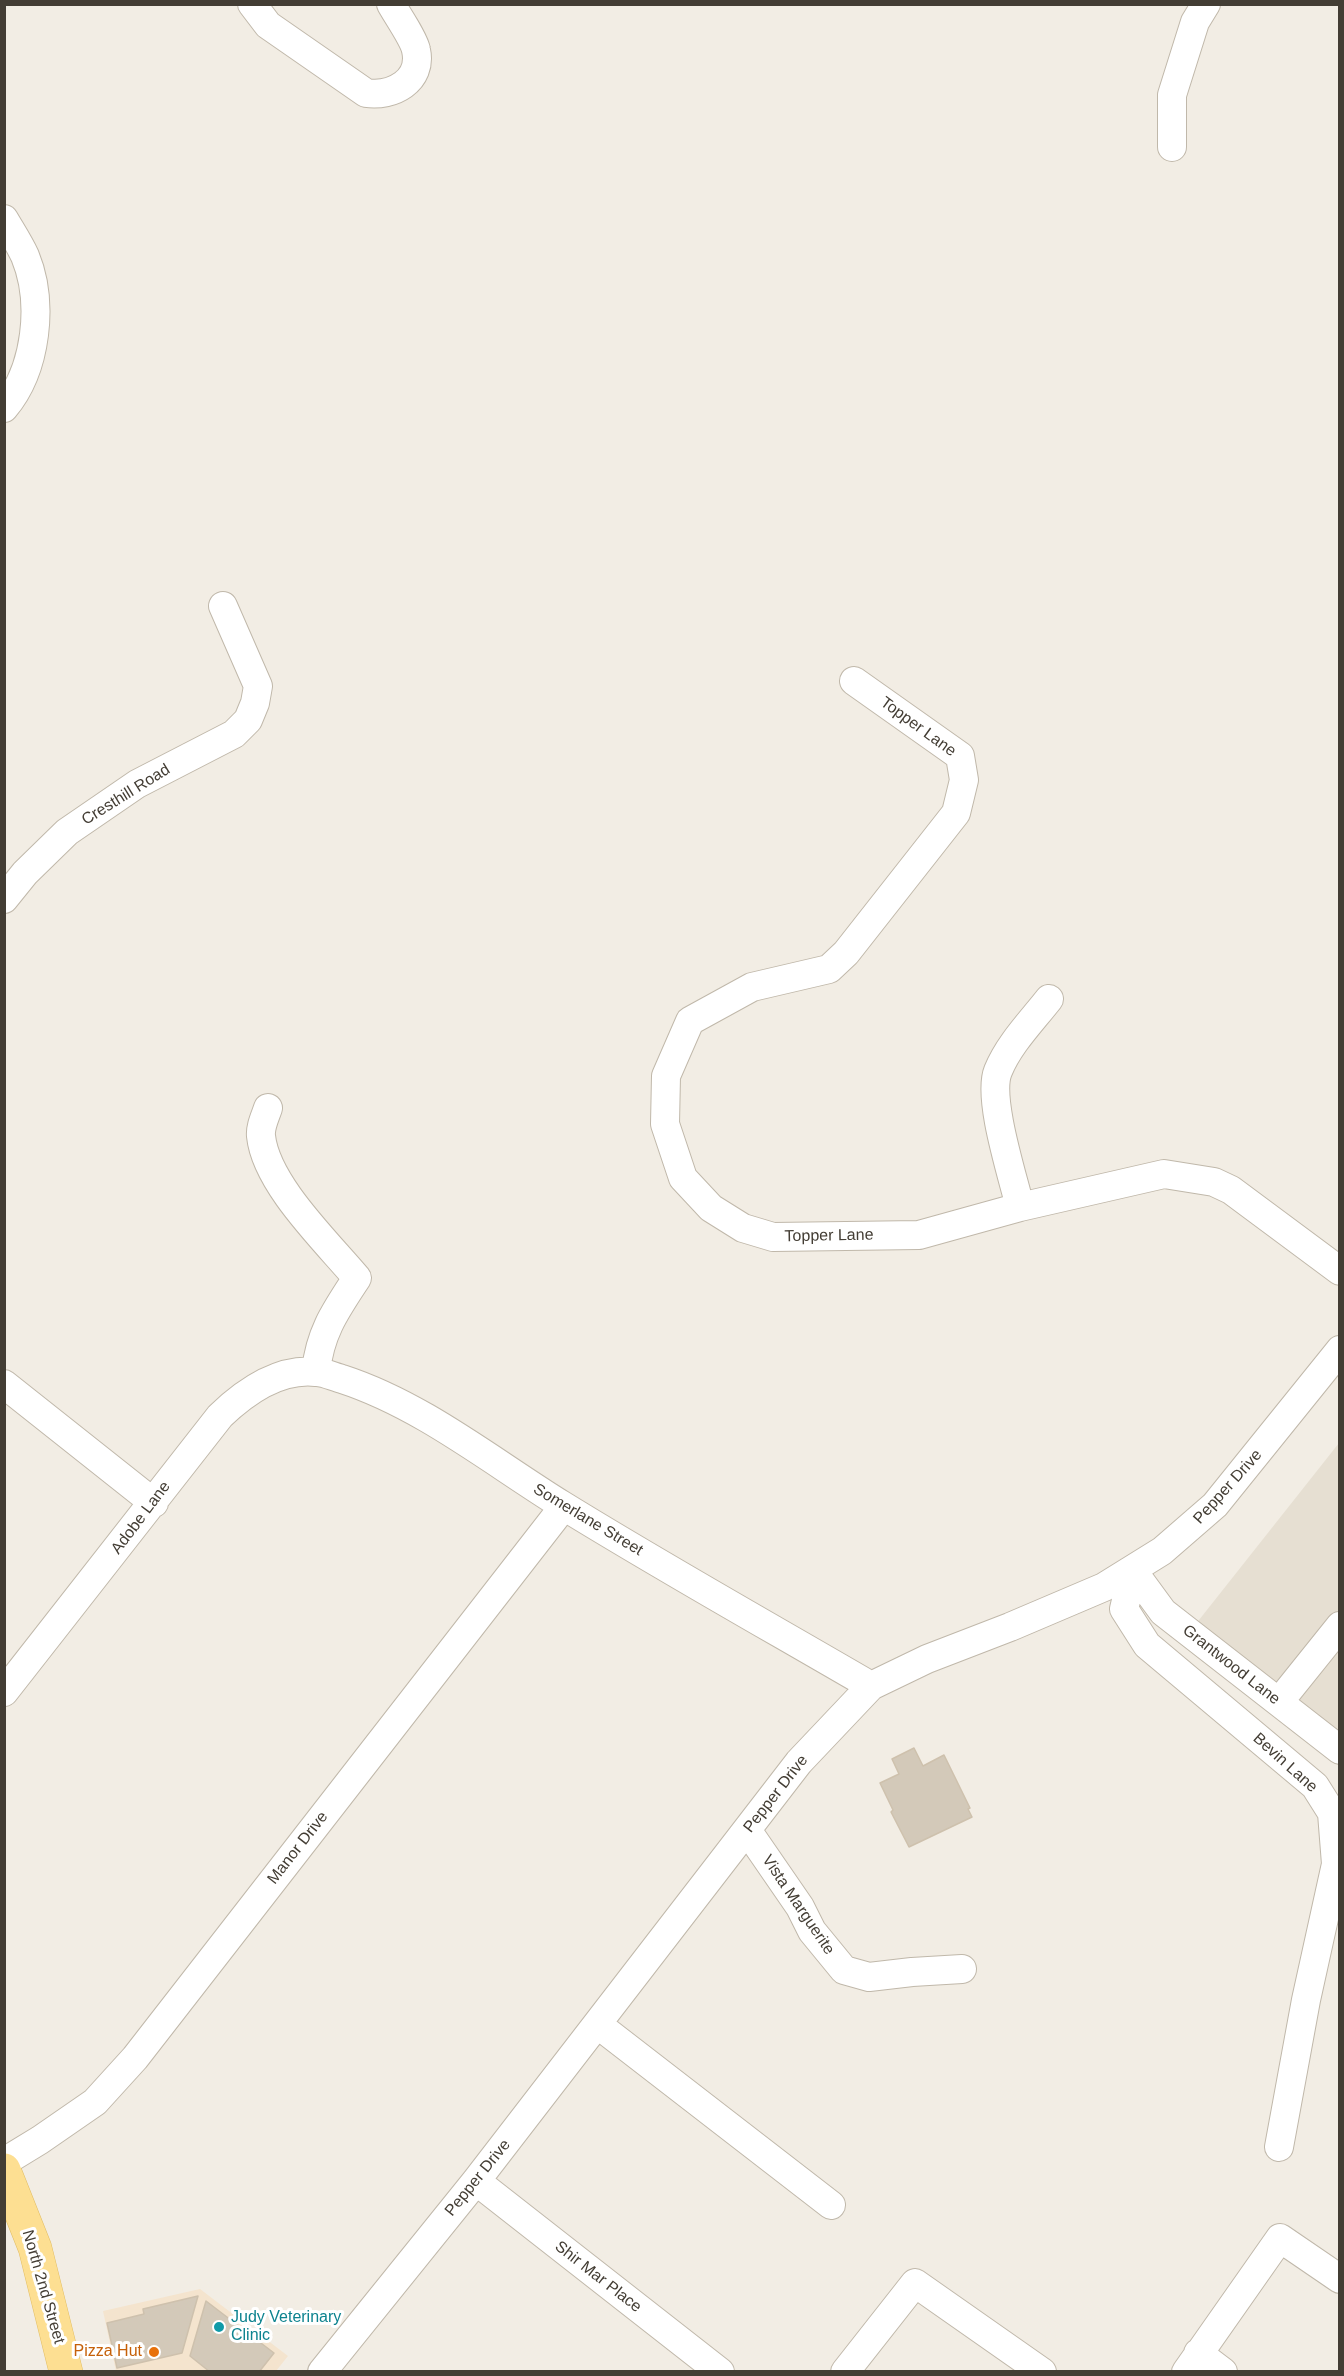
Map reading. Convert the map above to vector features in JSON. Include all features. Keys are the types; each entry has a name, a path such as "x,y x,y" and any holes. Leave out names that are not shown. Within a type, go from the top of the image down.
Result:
{"main road":[{"name":"North 2nd Street","path":"4,2170 35,2248 66,2372"}],"street":[{"path":"252,4 268,25 366,93 379,95 405,85 415,74 416,50 391,4"},
{"path":"1172,147 1172,95 1195,22 1206,4"},
{"path":"4,219 25,257 36,302 33,348 10,401 4,408"},
{"name":"Cresthill Road","path":"4,899 25,873 68,832 137,784 234,734 248,720 255,703 258,686 223,606"},
{"name":"Topper Lane","path":"854,681 960,756 964,780 956,813 846,953 829,969 752,987 690,1021 666,1076 665,1125 683,1178 711,1208 743,1228 773,1237 922,1235 1020,1207 1164,1174 1214,1182 1231,1190 1340,1271"},
{"path":"1020,1207 994,1099 996,1074 1006,1054 1049,999"},
{"path":"268,1108 260,1133 265,1154 288,1197 357,1278 328,1324 308,1372"},
{"name":"Pepper Drive","path":"322,2372 476,2181 799,1762 871,1686 927,1659 1073,1602 1133,1571 1180,1537 1215,1505 1340,1350"},
{"name":"Adobe Lane","path":"4,1692 232,1404 267,1381 308,1372"},
{"name":"Somerlane Street","path":"308,1372 364,1386 424,1416 564,1506 871,1686"},
{"path":"4,1384 154,1503"},
{"name":"Manor Drive","path":"4,2162 95,2102 135,2058 564,1506"},
{"name":"Grantwood Lane","path":"1133,1571 1163,1612 1340,1750"},
{"name":"Bevin Lane","path":"1133,1571 1124,1609 1147,1646 1315,1786 1332,1813 1336,1864 1306,2000 1279,2147"},
{"path":"1279,1702 1340,1626"},
{"name":"Vista Marguerite","path":"747,1830 800,1906 812,1931 844,1970 869,1977 962,1969"},
{"path":"597,2024 831,2205"},
{"name":"Shir Mar Place","path":"476,2181 690,2362 720,2372"},
{"path":"1223,2372 1192,2362 1280,2238 1340,2279"},
{"path":"844,2372 915,2283 1042,2372"}],"shaded area":[{"path":"1339,1443 1339,1766 1180,1644"},
{"path":"200,2289 288,2356 276,2371 116,2371 103,2311"}],"building":[{"path":"914,1748 923,1766 944,1755 970,1808 968,1809 972,1817 909,1847 891,1812 893,1810 880,1783 899,1774 892,1759"},
{"path":"198,2296 182,2353 117,2368 107,2323 144,2314 143,2309"},
{"name":"Judy Veterinary Clinic","path":"206,2301 274,2353 259,2372 210,2372 190,2356"}],"place":[{"name":"Judy Veterinary Clinic","path":"219,2327"},
{"name":"Pizza Hut","path":"154,2352"}]}
